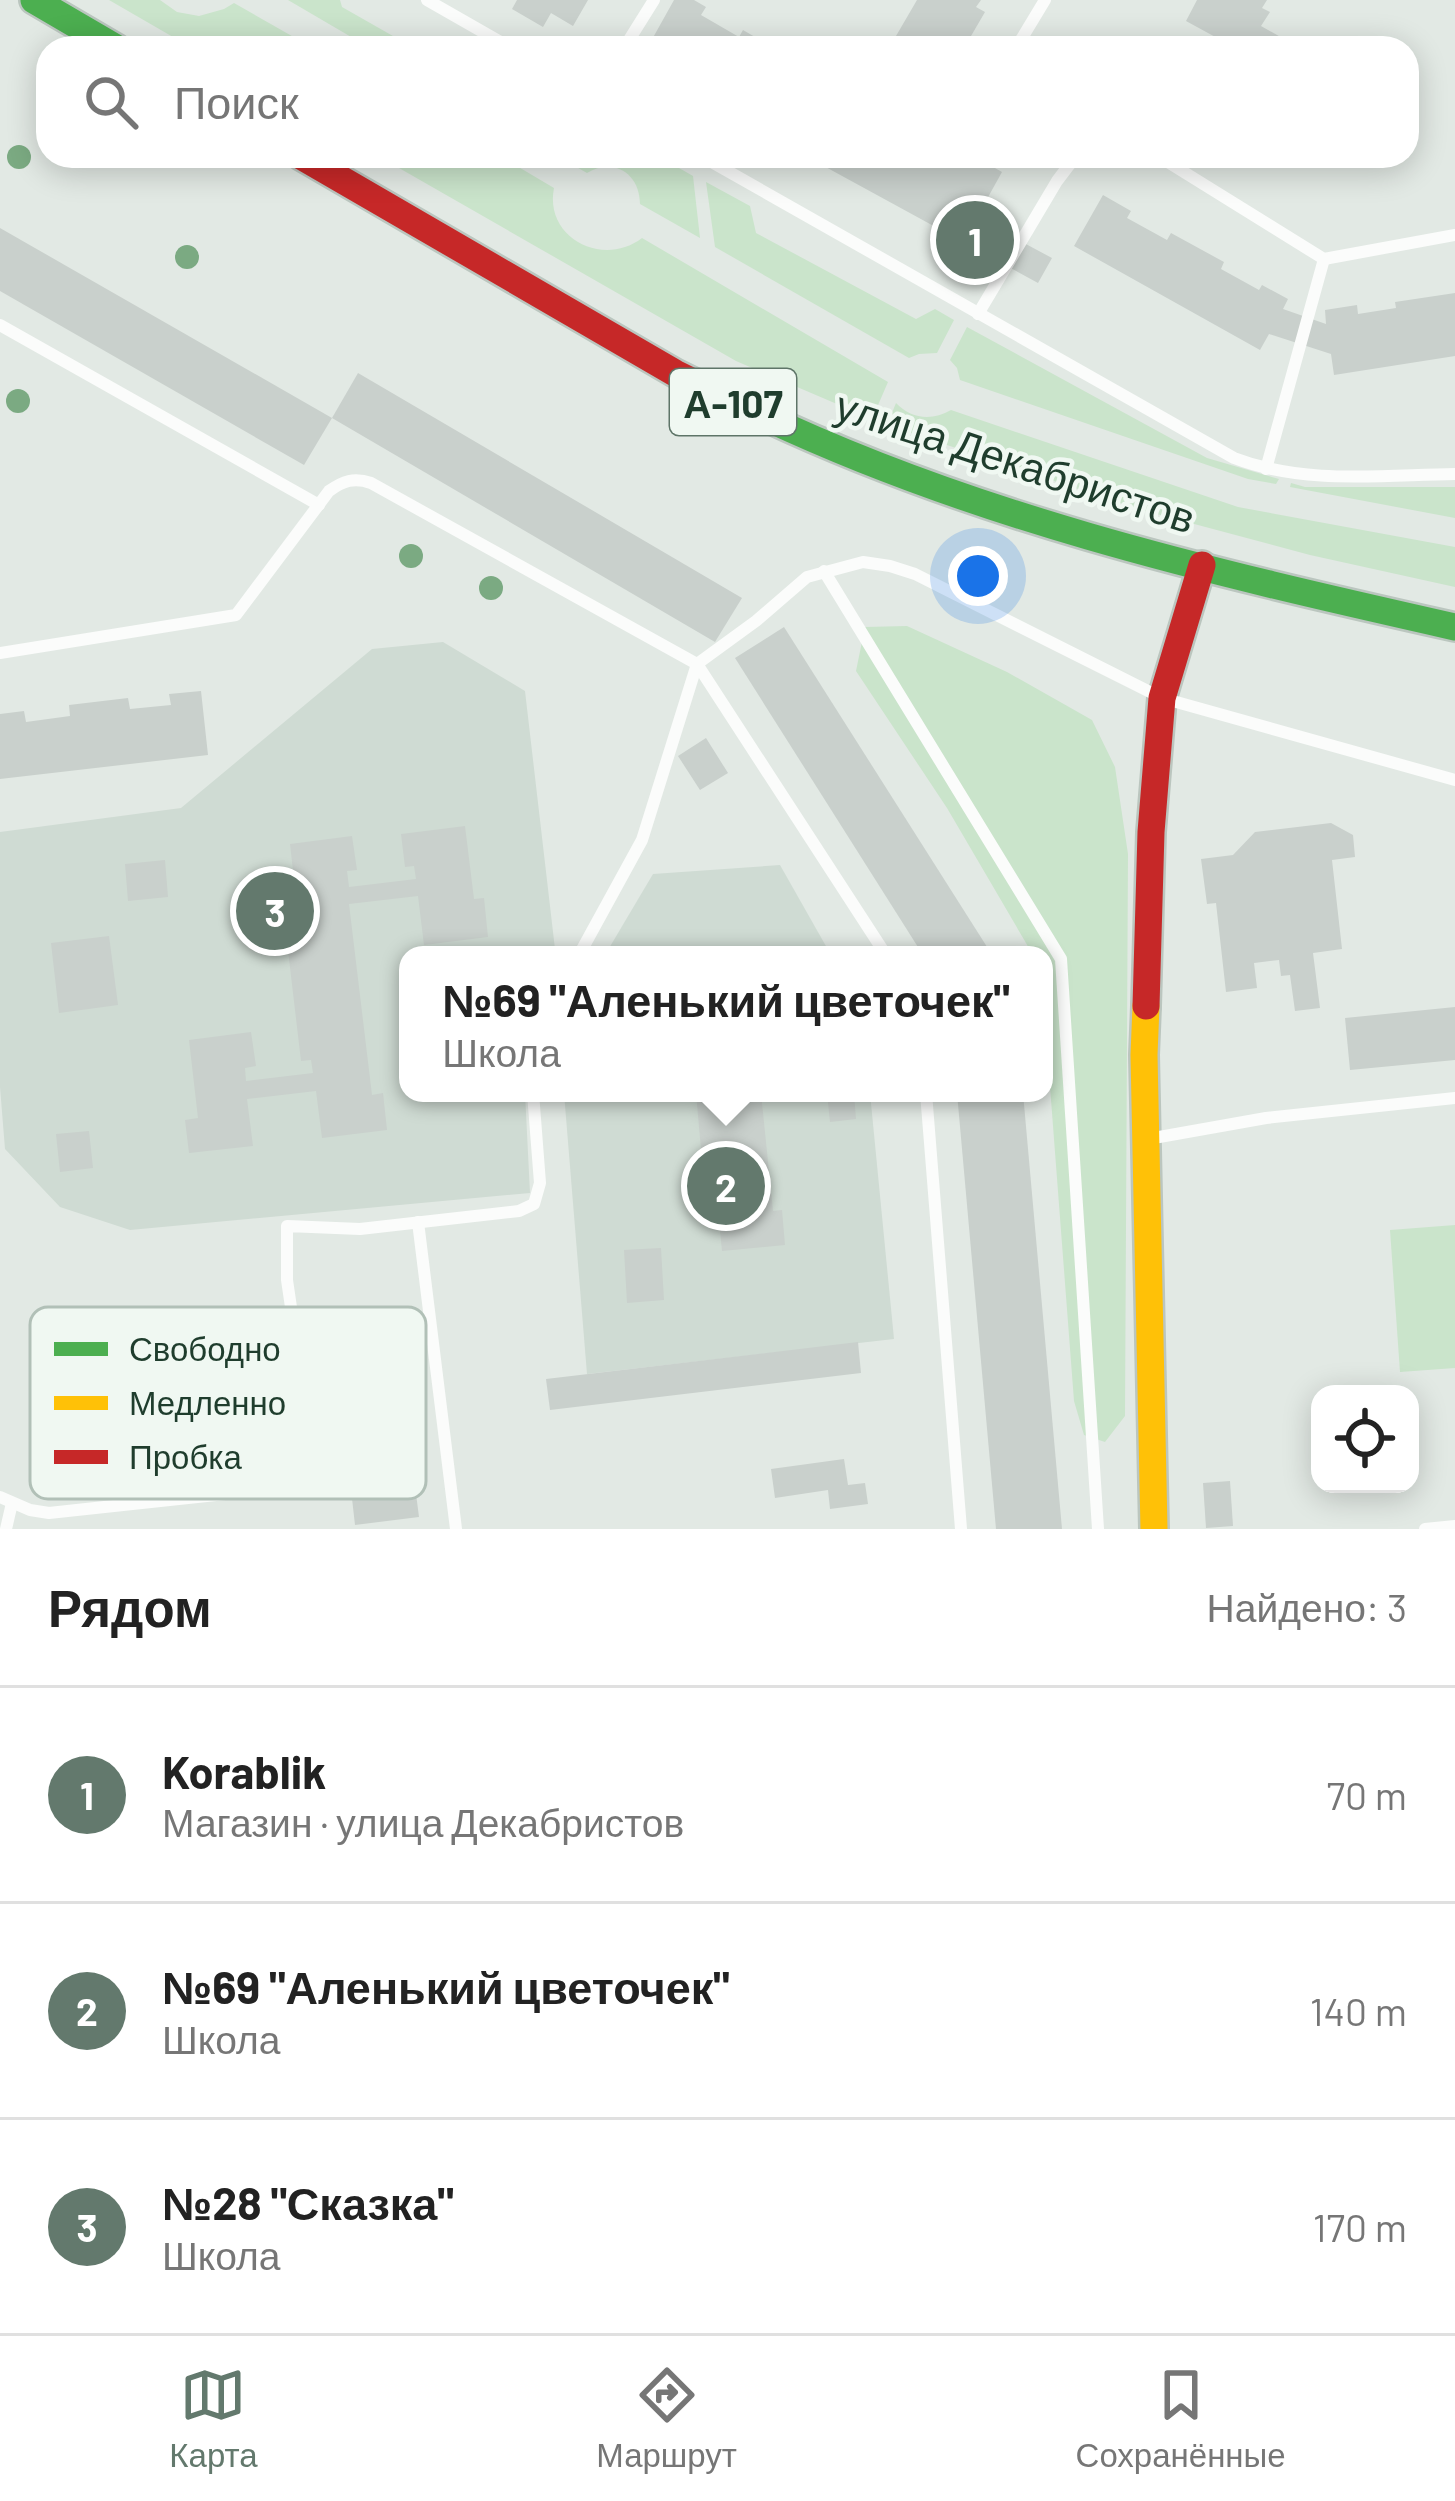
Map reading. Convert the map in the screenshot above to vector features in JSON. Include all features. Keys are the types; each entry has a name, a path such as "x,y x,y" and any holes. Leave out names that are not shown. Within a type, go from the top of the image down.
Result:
{"main road":[{"path":"34,0 96,36"},
{"name":"улица Декабристов","path":"323,168 675,373 860,458 987,503 1202,565 1455,627"},
{"name":"улица Декабристов","path":"1154,1529 1145,976 1151,832 1162,698 1202,565"}],"lane":[{"path":"427,0 490,36"},
{"path":"632,36 654,0"},
{"path":"1023,36 1045,0"},
{"path":"722,168 1217,451 1266,469 1304,476 1455,474"},
{"path":"978,314 1066,168"},
{"path":"1177,168 1324,259 1455,235"},
{"path":"1266,469 1324,259"},
{"path":"0,325 320,505"},
{"path":"0,653 236,615 329,491 342,482 371,482 697,664 880,946"},
{"path":"584,946 642,840 697,664 807,577 863,562 915,574 1162,698 1455,780"},
{"path":"824,571 1061,959 1098,1529"},
{"path":"1053,962 1061,959"},
{"path":"1147,1140 1266,1118 1455,1098"},
{"path":"291,1307 287,1226 360,1229 519,1211 533,1204 540,1183 534,1102"},
{"path":"927,1102 961,1529"},
{"path":"418,1222 456,1529"},
{"path":"6,1529 6,1500 49,1513 178,1499"},
{"path":"1425,1529 1455,1526"}],"shaded area":[{"path":"443,642 525,691 555,946 399,946 399,1102 525,1102 530,1193 130,1230 60,1207 5,1149 0,1087 0,832 181,808 372,649"},
{"path":"780,865 826,946 610,946 653,874"},
{"path":"565,1102 871,1102 894,1339 587,1374"}],"green space":[{"path":"109,0 160,0 177,12 199,16 234,3 292,36 171,36"},
{"path":"288,0 340,0 342,7 393,36 350,36"},
{"path":"399,168 520,168 554,188 558,221 580,243 610,250 642,238 888,382 872,419 736,361"},
{"path":"615,168 679,168 693,176 700,238 640,204 635,184"},
{"path":"706,182 750,206 756,233 916,319 935,309 954,320 937,353 909,358 715,247"},
{"path":"967,327 1207,458 1279,479 1276,484 1248,479 960,380 950,360"},
{"path":"896,403 922,417 951,410 1238,507 1455,547 1455,587 1138,509 887,425"},
{"path":"1291,483 1305,487 1455,487 1455,518 1290,487"},
{"path":"907,626 1007,672 1092,720 1115,767 1128,854 1125,1416 1105,1442 1084,1435 1074,1401 1051,1102 1053,946 1028,946 947,808 856,671 865,627"},
{"path":"1455,1225 1455,1368 1400,1372 1390,1230"}],"building":[{"path":"517,0 588,0 573,26 551,13 543,27 512,9"},
{"path":"674,0 694,0 706,7 701,15 737,36 654,36"},
{"path":"917,0 981,0 976,7 985,12 971,36 896,36"},
{"path":"1197,0 1267,0 1262,8 1270,12 1261,26 1279,36 1214,36 1186,21"},
{"path":"827,168 995,168 1002,172 982,208 1003,220 1005,233 1052,258 1038,283"},
{"path":"1103,195 1131,211 1127,218 1167,240 1171,233 1224,262 1221,269 1259,290 1262,285 1288,299 1283,309 1326,324 1325,310 1357,305 1358,314 1396,308 1395,302 1455,293 1455,356 1334,375 1331,354 1269,334 1260,350 1074,246"},
{"path":"0,228 332,418 304,465 0,291"},
{"path":"358,373 742,598 715,642 332,418"},
{"path":"784,627 986,946 917,946 735,658"},
{"path":"201,691 208,755 0,779 0,714 24,711 26,722 70,716 69,705 128,698 130,709 171,705 169,694"},
{"path":"706,738 728,773 700,790 678,756"},
{"path":"1331,823 1353,835 1355,857 1332,860 1342,949 1313,953 1320,1008 1295,1011 1290,975 1281,976 1279,960 1254,963 1257,988 1226,992 1216,903 1207,904 1201,859 1233,855 1255,832"},
{"path":"465,826 474,899 484,898 488,937 424,945 418,896 349,904 372,1095 383,1093 387,1130 322,1138 316,1091 247,1099 253,1146 189,1153 185,1120 198,1118 189,1040 251,1032 256,1066 245,1068 246,1081 313,1073 311,1060 301,1061 285,925 299,924 290,844 352,836 357,870 347,871 349,887 416,879 414,866 405,867 401,834"},
{"path":"165,860 168,897 128,901 125,864"},
{"path":"109,936 118,1005 59,1013 51,943"},
{"path":"1455,1007 1455,1060 1350,1070 1345,1018"},
{"path":"697,1102 762,1102 773,1211 782,1210 785,1245 722,1251 714,1171 703,1172"},
{"path":"828,1102 855,1102 856,1119 830,1122"},
{"path":"958,1102 1024,1102 1062,1529 996,1529"},
{"path":"89,1131 93,1168 60,1172 56,1134"},
{"path":"661,1248 664,1300 627,1303 624,1250"},
{"path":"858,1342 861,1373 550,1410 546,1379"},
{"path":"844,1459 848,1485 865,1483 868,1504 830,1509 828,1490 775,1498 771,1469"},
{"path":"1230,1481 1233,1526 1206,1528 1203,1483"},
{"path":"352,1499 417,1499 419,1517 355,1525"}],"traffic: fast":[{"path":"34,0 96,36"},
{"path":"736,403 822,443 998,509 1272,585 1455,627"}],"traffic: slow":[{"path":"1146,1006 1154,1529"}],"traffic: jam":[{"path":"322,168 675,373 736,403"},
{"path":"1146,1006 1151,832 1162,698 1202,565"}],"place":[{"name":"Korablik","path":"975,240"},
{"name":"№28 \"Сказка\"","path":"275,911"},
{"name":"№69 \"Аленький цветочек\"","path":"726,1186"}]}
